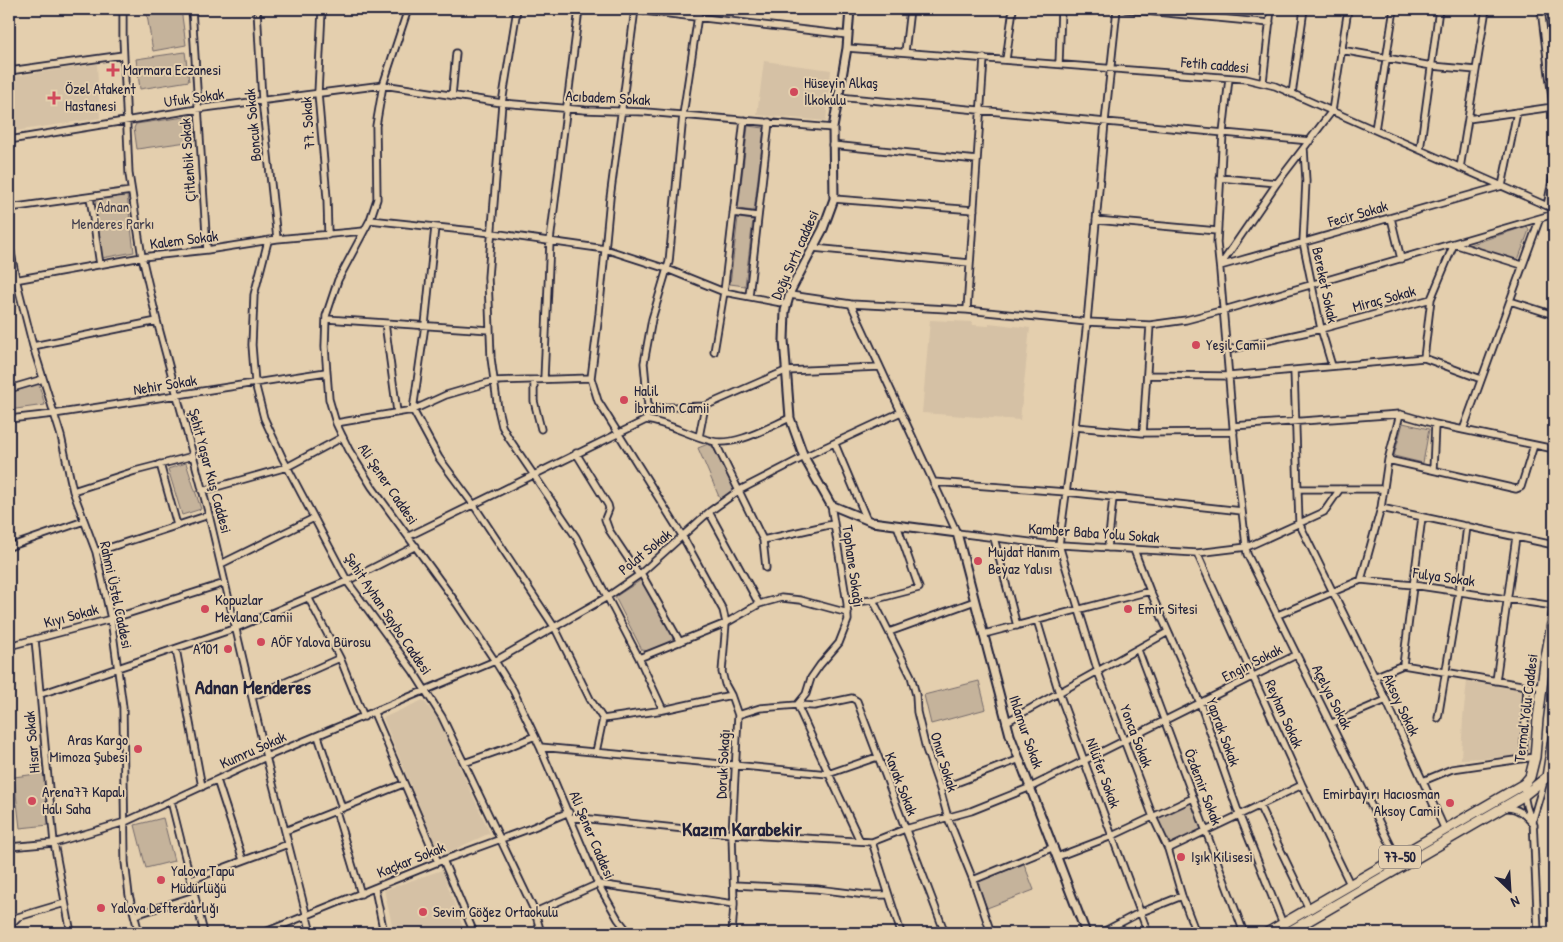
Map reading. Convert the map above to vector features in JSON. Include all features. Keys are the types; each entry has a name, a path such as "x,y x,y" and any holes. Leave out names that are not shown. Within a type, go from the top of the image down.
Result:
{"main road":[{"name":"Termal Yolu Caddesi","path":"1527,781 1535,758 1542,686 1554,612"},
{"path":"1545,781 1554,732"},
{"name":"77-50","path":"1267,933 1527,781"},
{"name":"77-50","path":"1287,933 1501,809 1545,781"}],"street":[{"name":"Şehit Yaşar Kuş Caddesi","path":"123,9 123,55 131,191 142,257 157,321 209,515 266,757 311,933"},
{"name":"Çitlenbik Sokak","path":"192,9 207,250"},
{"name":"Boncuk Sokak","path":"257,9 262,100 277,239"},
{"name":"77. Sokak","path":"322,9 318,93 327,198 328,235"},
{"name":"Ali Şener Caddesi","path":"408,9 383,86 376,126 377,199 370,220 338,280 326,319 326,372 329,399 336,423 372,487 409,536 496,661 513,690 570,815 598,884 629,933"},
{"path":"517,9 502,103 488,277 490,330 498,409 502,426 508,437 576,537 639,658 662,710"},
{"path":"544,379 550,241 565,108 579,9"},
{"path":"627,9 848,34"},
{"path":"635,9 610,198 591,378 598,401 683,538 723,610 726,623 722,672 738,715 760,708 797,705 860,841"},
{"path":"646,420 648,408 644,363 652,319 669,262 683,115 699,9"},
{"name":"Doğu Sırtı caddesi","path":"831,505 804,457 790,418 785,371 785,311 790,295 823,229 834,199 833,128 847,48 850,9"},
{"path":"905,52 910,9"},
{"path":"1006,60 1013,9"},
{"path":"1059,64 1061,9"},
{"path":"1059,545 1087,322 1117,9"},
{"path":"1125,9 1270,22"},
{"path":"1263,82 1271,9"},
{"path":"1292,94 1304,9"},
{"path":"1220,266 1277,183 1332,111 1348,9"},
{"path":"1375,130 1394,9"},
{"path":"1420,150 1439,9"},
{"path":"1460,168 1486,9"},
{"path":"1541,9 1554,115"},
{"name":"Fetih caddesi","path":"847,48 1111,68 1263,82 1554,209"},
{"path":"1341,50 1432,66 1476,70"},
{"path":"1546,52 1554,51"},
{"path":"452,96 456,53"},
{"path":"9,70 123,55"},
{"path":"967,310 984,58"},
{"name":"Açelya Sokak","path":"1229,78 1223,133 1217,242 1233,429 1247,554 1397,858"},
{"name":"Ufuk Sokak","path":"9,140 197,109 383,86"},
{"name":"Acıbadem Sokak","path":"383,86 502,103 646,112 833,128"},
{"path":"838,97 1310,141"},
{"path":"1468,119 1517,112 1553,103"},
{"path":"1502,186 1517,112"},
{"path":"714,352 724,292 744,120"},
{"path":"749,296 769,122"},
{"path":"832,145 978,160"},
{"name":"Bereket Sokak","path":"1304,148 1306,182 1303,242 1332,366"},
{"path":"1547,206 1554,171"},
{"path":"1220,178 1277,183"},
{"name":"Fecir Sokak","path":"1220,266 1502,186"},
{"path":"9,208 131,191"},
{"path":"90,197 100,265"},
{"path":"834,199 974,210"},
{"path":"733,213 757,216"},
{"path":"790,295 851,304 967,310 1087,322 1150,325 1186,320 1224,310 1554,214"},
{"path":"1391,218 1401,259"},
{"path":"1463,430 1540,218"},
{"path":"370,220 492,233 606,249 667,269 724,292 787,304"},
{"path":"1096,220 1217,231"},
{"path":"435,227 425,325 413,410 439,458 473,504 555,628 590,699 603,719 596,752"},
{"name":"Kalem Sokak","path":"9,281 142,257 207,250 277,239 364,230"},
{"name":"Şehit Ayhan Saybo Caddesi","path":"268,241 254,295 252,345 255,383 264,418 287,467 347,581 413,671 442,718 535,912 541,933"},
{"name":"Rahmi Üstel Caddesi","path":"9,242 33,346 62,436 73,491 96,552 111,619 123,707 125,862 129,895 140,933"},
{"path":"1454,244 1522,265"},
{"path":"1424,358 1430,299 1454,244"},
{"path":"813,248 970,263"},
{"name":"Miraç Sokak","path":"1227,350 1322,329 1430,299"},
{"path":"1510,301 1554,315"},
{"path":"851,304 957,534"},
{"path":"326,319 490,330"},
{"path":"33,346 157,321"},
{"path":"384,323 397,412"},
{"path":"1143,433 1150,325"},
{"path":"1147,375 1229,376 1424,358 1481,379"},
{"path":"648,408 705,406 785,371 880,367"},
{"path":"1294,370 1299,523"},
{"name":"Nehir Sokak","path":"9,419 178,396 326,372"},
{"path":"336,423 413,410 446,396 494,381 591,378"},
{"path":"9,389 43,379"},
{"path":"534,380 534,401 541,429"},
{"path":"699,437 705,406"},
{"name":"Polat Sokak","path":"496,661 607,597 640,574 683,538 709,512 738,491 804,457 901,412"},
{"path":"1075,427 1143,433 1233,429 1296,421 1400,414 1435,424 1554,449"},
{"path":"1361,580 1381,508 1388,460 1400,414"},
{"path":"409,536 646,420 659,422 714,442 732,441 790,418"},
{"path":"1433,470 1435,424"},
{"path":"202,491 287,467 343,437"},
{"path":"714,442 762,540 766,568"},
{"path":"835,444 867,520"},
{"path":"1388,460 1516,489 1521,487 1534,445"},
{"path":"576,453 608,505 609,509 605,519 610,530 640,574 680,642"},
{"path":"73,491 160,464 193,456"},
{"path":"160,464 177,525"},
{"path":"933,482 1066,492 1242,510"},
{"path":"1298,489 1384,489"},
{"name":"Kamber Baba Yolu Sokak","path":"831,505 867,520 957,534 1059,545 1197,554 1246,547 1324,512 1340,489"},
{"path":"1108,548 1113,497"},
{"name":"Tophane Sokağı","path":"797,705 806,694 811,678 839,643 848,620 831,505"},
{"path":"1381,508 1554,544"},
{"path":"709,512 759,604"},
{"path":"96,552 209,515"},
{"path":"1403,665 1422,517"},
{"path":"221,564 314,518"},
{"path":"9,545 84,521"},
{"name":"Aksoy Sokak","path":"1299,523 1386,700 1445,830"},
{"path":"762,540 833,524"},
{"path":"847,603 873,600 919,588 897,525"},
{"path":"1438,718 1459,592 1467,526"},
{"name":"Ihlamur Sokak","path":"957,534 1006,722 1086,933"},
{"path":"1496,680 1516,537"},
{"path":"994,538 1017,626"},
{"name":"Yonca Sokak","path":"1059,545 1098,672 1153,816 1168,849 1182,896 1196,933"},
{"path":"41,694 236,628 347,581 416,546"},
{"name":"Yaprak Sokak","path":"1134,550 1150,591 1200,703 1239,814 1284,924"},
{"name":"Reyhan Sokak","path":"1197,554 1302,785 1350,884"},
{"name":"Fulya Sokak","path":"1332,592 1361,580 1413,585 1554,606"},
{"name":"Kıyı Sokak","path":"9,646 111,619 225,583"},
{"path":"984,634 1150,591"},
{"path":"1278,616 1332,592"},
{"path":"308,597 340,658 364,717"},
{"path":"639,658 726,623 759,604 781,598 800,600 848,614"},
{"name":"Onur Sokak","path":"873,600 911,676 926,748 948,818 973,880 991,933"},
{"path":"889,632 975,602"},
{"name":"Nilüfer Sokak","path":"1038,620 1059,693 1148,933"},
{"path":"1006,722 1168,632"},
{"name":"Hisar Sokak","path":"35,639 54,843 71,933"},
{"path":"176,649 202,787"},
{"name":"Özdemir Sokak","path":"1138,650 1244,933"},
{"name":"Engin Sokak","path":"872,842 905,829 948,818 1030,788 1296,655"},
{"path":"252,697 340,658"},
{"name":"Kumru Sokak","path":"9,847 54,843 125,822 266,757 496,661"},
{"path":"1374,677 1403,665 1527,686 1542,686"},
{"path":"1523,759 1527,686"},
{"path":"603,719 662,710 731,695"},
{"name":"Kavak Sokak","path":"797,705 814,706 852,698 857,701 945,933"},
{"path":"1332,723 1386,700"},
{"path":"374,713 403,784 474,933"},
{"name":"Doruk Sokağı","path":"732,933 734,885 732,834 738,715"},
{"path":"318,736 361,894"},
{"path":"464,763 535,736"},
{"path":"540,747 828,774 877,757"},
{"path":"1423,781 1452,769 1535,758"},
{"path":"940,789 1020,759"},
{"path":"217,780 243,860"},
{"path":"1527,781 1523,796 1528,814 1534,825"},
{"path":"1538,933 1533,819 1545,781"},
{"path":"285,831 403,784"},
{"path":"1168,849 1302,785"},
{"path":"1058,857 1112,836 1193,798"},
{"path":"170,801 204,933"},
{"path":"1259,805 1308,909"},
{"path":"1501,809 1509,808 1521,812 1534,825"},
{"path":"570,815 732,834 872,842 901,933"},
{"name":"Kaçkar Sokak","path":"263,933 441,861 570,815"},
{"path":"191,880 288,844"},
{"path":"973,880 1054,847"},
{"path":"535,912 598,884 734,904"},
{"path":"734,885 888,895"},
{"path":"375,889 384,933"},
{"path":"134,915 195,896"},
{"path":"1101,933 1139,913 1182,896"},
{"path":"9,926 18,917 65,902"}],"shaded area":[{"name":"Hüseyin Alkaş İlkokulu","path":"764,61 831,70 826,121 757,115"},
{"name":"Özel Atakent Hastanesi","path":"97,64 100,118 9,132 9,77"},
{"path":"930,320 972,322 973,325 989,326 989,323 1030,328 1020,420 922,413"},
{"path":"1467,681 1523,690 1518,757 1461,759"},
{"path":"423,700 437,717 490,833 440,856 383,718"},
{"path":"9,762 15,836 14,852 9,862"},
{"name":"Sevim Göğez Ortaokulu","path":"442,870 465,933 394,933 384,890"}],"green space":[{"path":"146,9 181,9 186,45 153,51"},
{"path":"185,52 189,81 140,89 136,59"},
{"path":"192,116 194,141 137,149 134,128 136,124"},
{"path":"748,126 764,128 754,211 738,209"},
{"name":"Adnan Menderes Parkı","path":"127,195 134,252 102,258 93,200"},
{"path":"738,218 753,220 745,286 730,284"},
{"path":"1527,226 1529,230 1518,260 1466,246"},
{"path":"38,382 45,405 9,410 9,390"},
{"path":"1403,423 1429,429 1423,463 1394,456"},
{"path":"708,444 713,447 734,489 720,499 698,448"},
{"path":"186,463 201,509 182,515 168,469"},
{"path":"641,580 673,636 672,641 649,651 642,650 615,597"},
{"path":"979,681 986,709 931,724 924,695"},
{"name":"Arena77 Kapalı Halı Saha","path":"44,773 49,825 20,828 14,777"},
{"path":"1191,800 1203,831 1169,847 1156,817"},
{"path":"163,818 174,861 146,868 135,825"},
{"path":"1024,864 1034,890 987,908 977,882"}],"place":[{"name":"Marmara Eczanesi","path":"113,70"},
{"name":"Hüseyin Alkaş İlkokulu","path":"794,92"},
{"name":"Özel Atakent Hastanesi","path":"54,98"},
{"name":"Yeşil Camii","path":"1196,345"},
{"name":"Halil İbrahim Camii","path":"624,400"},
{"name":"Mujdat Hanım Beyaz Yalısı","path":"978,561"},
{"name":"Kopuzlar Mevlana Camii","path":"205,609"},
{"name":"Emir Sitesi","path":"1128,609"},
{"name":"AÖF Yalova Bürosu","path":"261,642"},
{"name":"A101","path":"228,649"},
{"name":"Aras Kargo Mimoza Şubesi","path":"138,749"},
{"name":"Arena77 Kapalı Halı Saha","path":"32,801"},
{"name":"Emirbayırı Hacıosman Aksoy Camii","path":"1450,803"},
{"name":"Işık Kilisesi","path":"1181,857"},
{"name":"Yalova Tapu Müdürlüğü","path":"161,880"},
{"name":"Yalova Defterdarlığı","path":"101,908"},
{"name":"Sevim Göğez Ortaokulu","path":"423,912"}],"district":[{"name":"Adnan Menderes","path":"253,687"},
{"name":"Kazım Karabekir","path":"742,829"}]}
